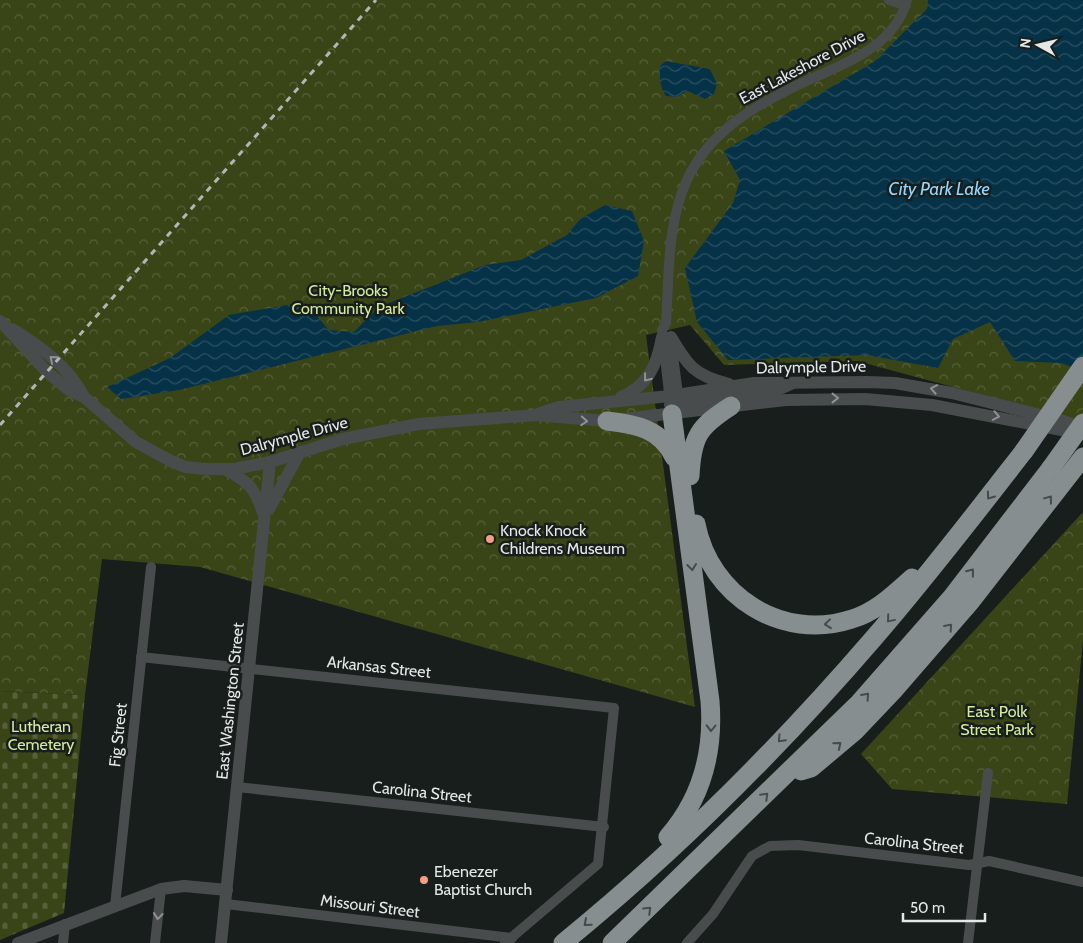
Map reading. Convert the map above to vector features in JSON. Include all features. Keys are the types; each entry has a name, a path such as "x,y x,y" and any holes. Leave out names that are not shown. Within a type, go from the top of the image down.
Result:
{"highway":[{"path":"563,943 677,843 764,757 869,644 976,514 1024,451 1083,366"},
{"path":"604,908 685,816 697,795 708,758 712,732 684,472 674,404"},
{"path":"684,472 696,435 712,418 731,406"},
{"path":"607,422 638,426 654,432 667,444 684,472 700,540 707,559 724,584 754,609 773,618 802,624 823,625 852,620 880,605 915,574 976,514"},
{"path":"612,943 859,703 952,597 1051,468 1083,423"},
{"path":"782,779 811,768 855,731 876,710 971,602 1083,457"}],"street":[{"name":"East Lakeshore Drive","path":"674,404 666,323 670,258 676,215 686,181 704,150 724,129 748,112 860,55 875,46 892,31 901,18 906,3 889,0"},
{"name":"Dalrymple Drive","path":"3,323 47,372 68,390 84,396 136,442 152,452 186,467 226,470 270,462 383,430 419,424 536,415 607,422 734,386 773,381 793,383 866,382 914,386 1010,407 1083,429"},
{"path":"610,402 631,393 648,378 659,358 667,337 697,372 704,377 734,386"},
{"path":"674,404 775,392 793,383"},
{"name":"Dalrymple Drive","path":"536,415 559,407 610,402 731,406 786,400 865,399 965,410 1083,434"},
{"path":"265,518 278,488 300,452"},
{"name":"East Washington Street","path":"221,943 270,462"},
{"path":"226,470 246,480 254,489 265,518"},
{"name":"Fig Street","path":"115,906 151,567"},
{"name":"Arkansas Street","path":"141,657 249,667 614,708 604,827"},
{"path":"968,943 988,773"},
{"name":"Carolina Street","path":"237,786 604,827"},
{"path":"509,940 598,864 604,827"},
{"name":"Carolina Street","path":"687,943 713,914 752,856 770,846 798,845 969,865 989,861 1083,882"},
{"path":"18,943 161,889 184,886 227,890"},
{"path":"155,943 161,889"},
{"name":"Missouri Street","path":"226,904 509,940"},
{"path":"64,943 65,924"}],"green space":[{"name":"City-Brooks Community Park","path":"0,0 1083,0 1083,422 857,361 724,365 690,325 646,335 695,707 200,567 102,559 85,695 0,691"},
{"name":"East Polk Street Park","path":"1083,512 1083,640 1067,804 892,789 861,754"},
{"name":"Lutheran Cemetery","path":"0,691 85,695 64,913 0,940"}],"water":[{"name":"City Park Lake","path":"928,0 1083,0 1083,371 1061,363 1015,361 990,322 953,339 938,368 867,355 728,360 697,322 685,268 733,203 740,180 724,151 875,61 927,9"},
{"path":"666,61 710,69 717,84 714,94 705,99 688,91 677,97 666,96 661,85 660,66"},
{"path":"605,205 632,211 644,241 638,276 596,298 478,322 437,326 179,390 121,399 107,387 170,358 229,315 299,303 315,314 329,330 354,332 379,307 485,265 521,260 567,235 580,219"}],"railway":[{"path":"0,425 376,0"}],"place":[{"name":"Knock Knock Childrens Museum","path":"490,539"},
{"name":"Ebenezer Baptist Church","path":"424,880"}]}
